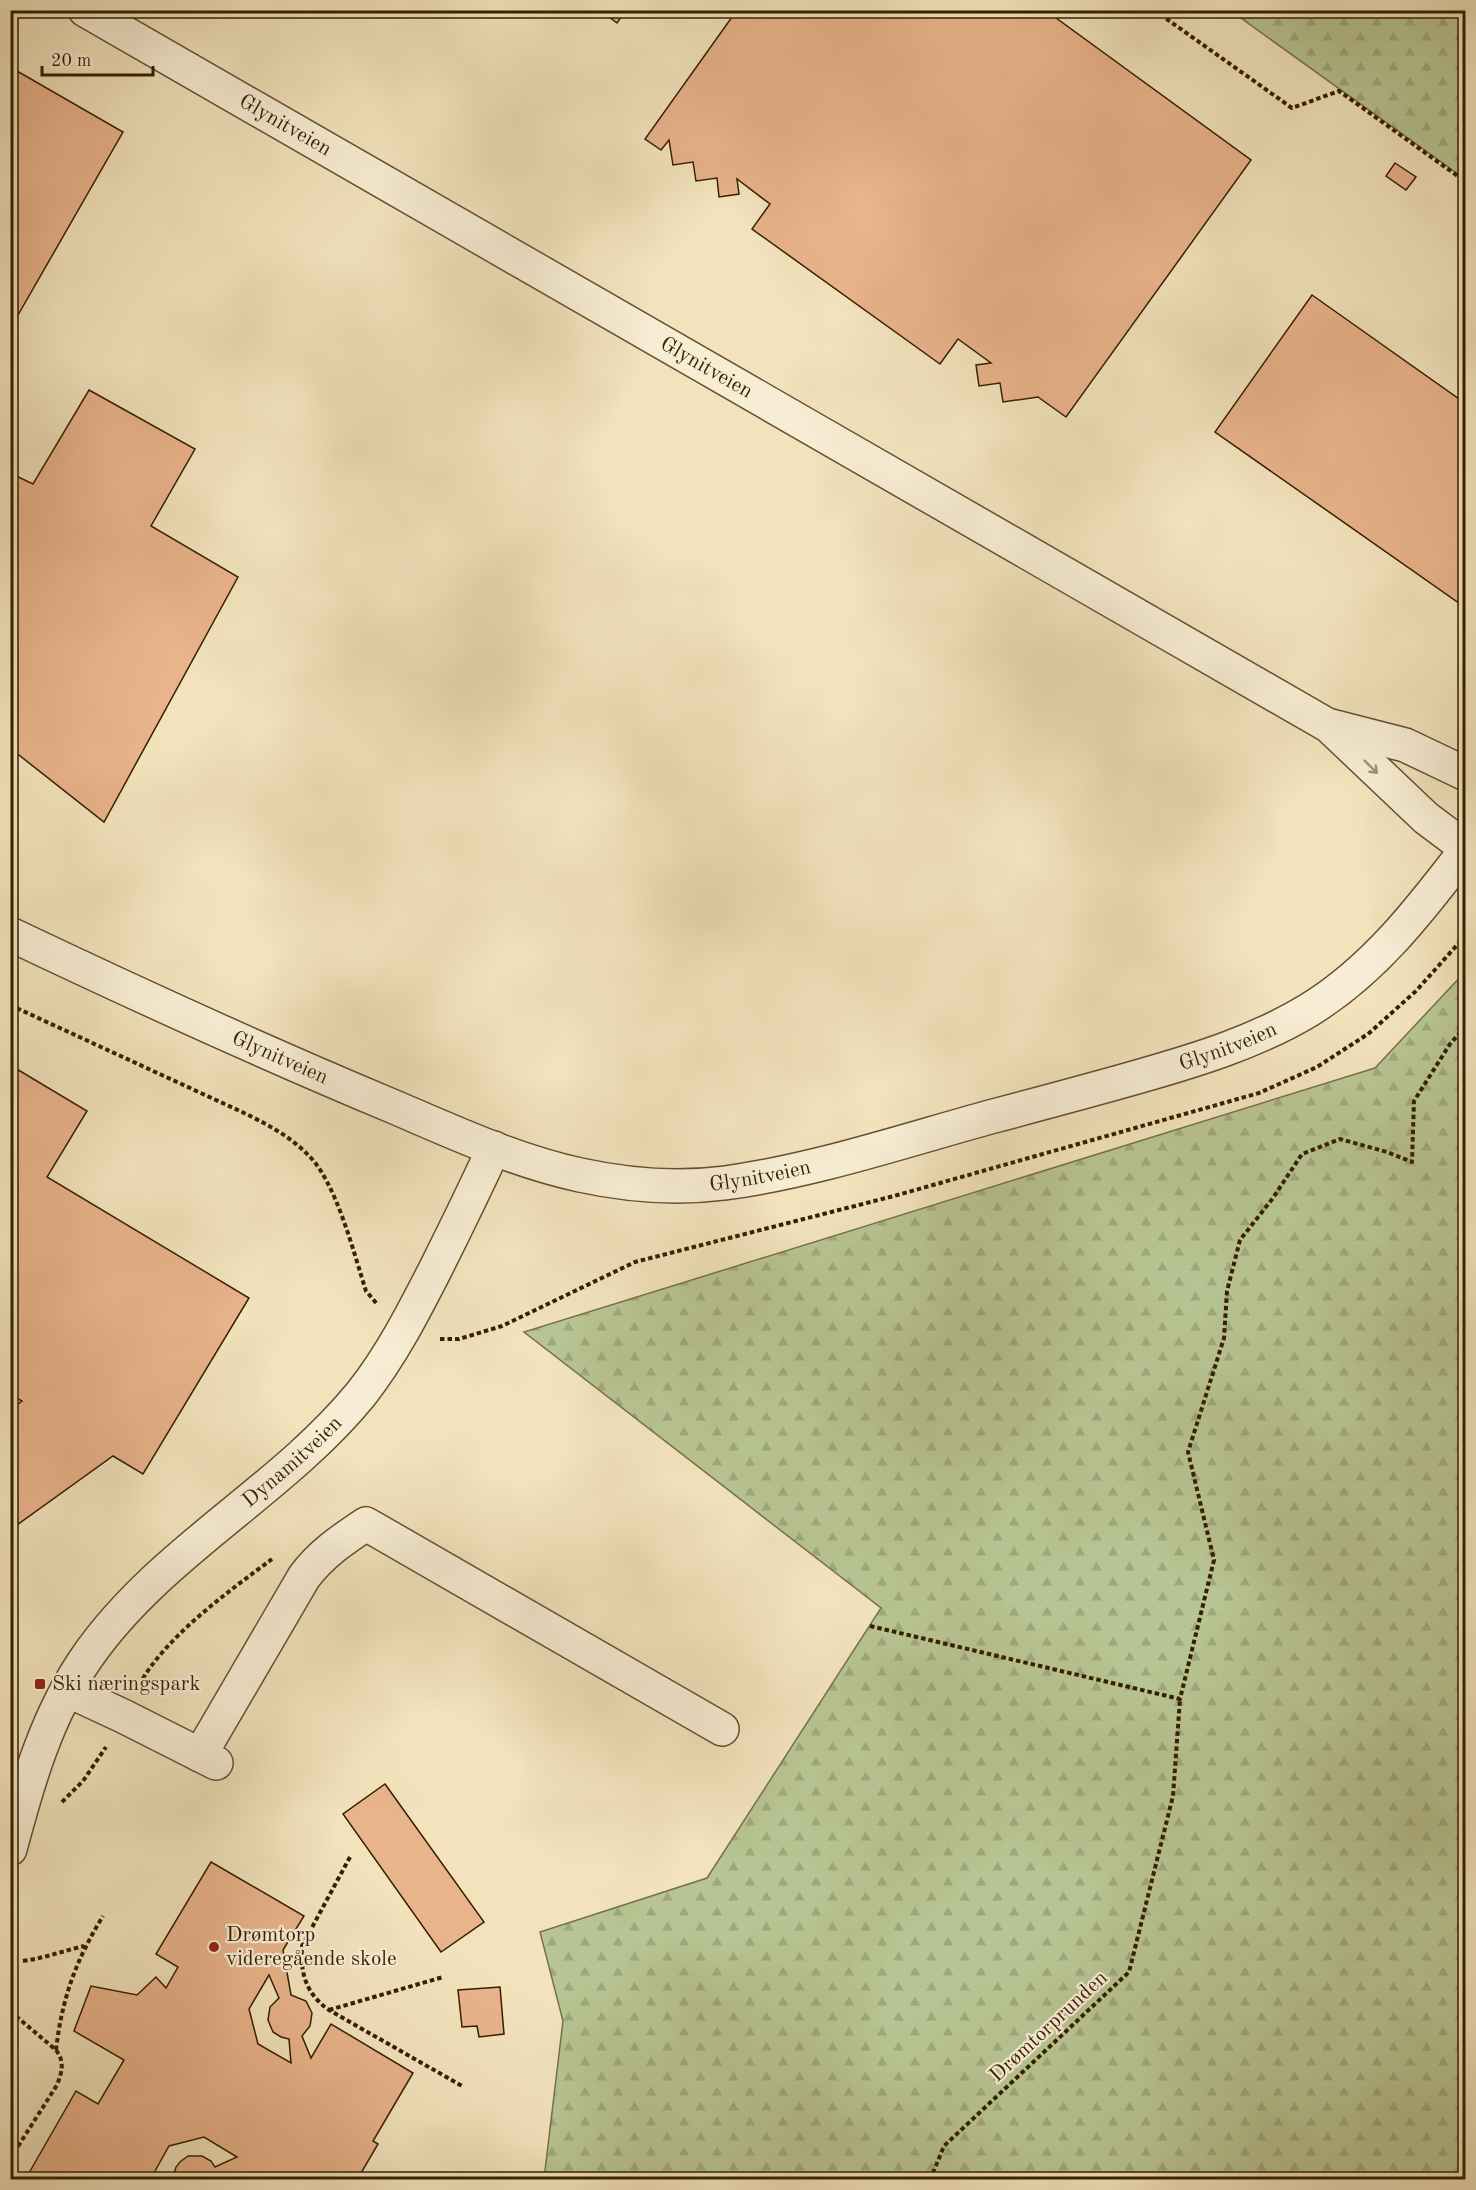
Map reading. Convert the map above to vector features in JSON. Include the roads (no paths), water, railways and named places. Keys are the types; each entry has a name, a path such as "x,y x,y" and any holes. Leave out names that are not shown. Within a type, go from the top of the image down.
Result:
{"street":[{"name":"Glynitveien","path":"10,934 321,1077 539,1164 602,1179 671,1185 723,1184 799,1169 1127,1080 1212,1055 1268,1033 1333,994 1370,964 1399,934 1466,849 1426,818 1329,726 85,10"},
{"name":"Glynitveien","path":"1329,726 1405,745 1466,774"},
{"name":"Dynamitveien","path":"10,1849 32,1770 44,1739 67,1690 88,1656 143,1593 181,1557 290,1466 329,1430 361,1394 408,1323 495,1148"},
{"path":"67,1690 208,1759 304,1577 315,1562 333,1545 366,1524 722,1729"}],"place":[{"name":"Ski næringspark","path":"40,1684"},
{"name":"Drømtorp videregående skole","path":"214,1947"}]}
